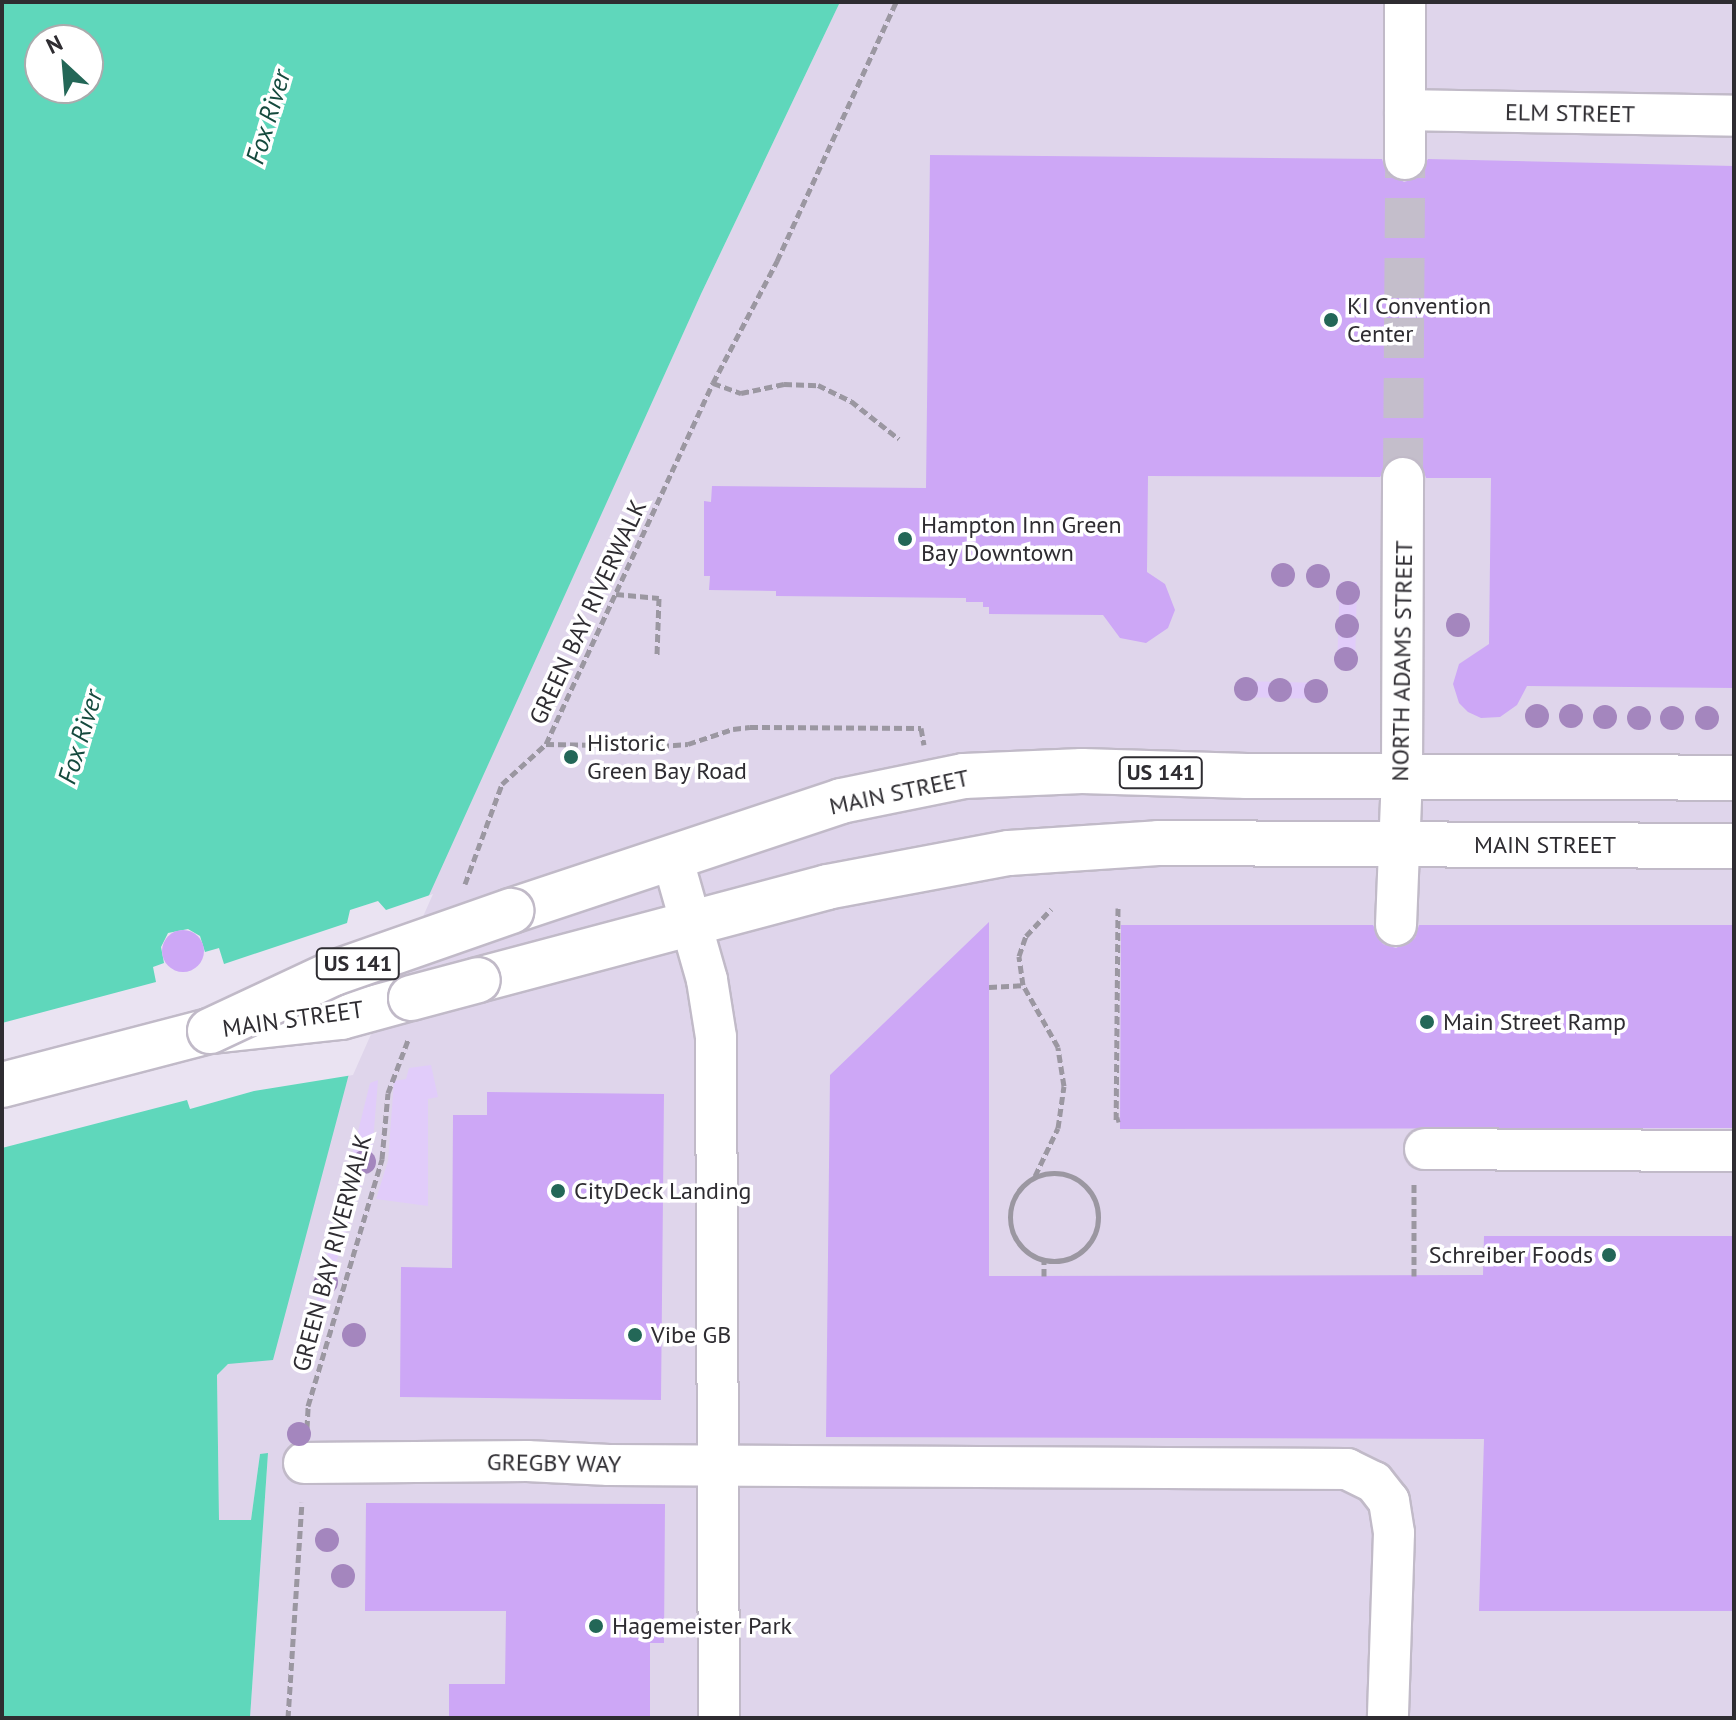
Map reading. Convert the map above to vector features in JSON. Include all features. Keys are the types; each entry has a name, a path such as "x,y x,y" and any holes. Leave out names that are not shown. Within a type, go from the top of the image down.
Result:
{"main road":[{"name":"MAIN STREET","path":"210,1031 334,973 511,911 841,801 928,781 1043,771 1734,778"},
{"name":"MAIN STREET","path":"210,1031 341,1017 827,887 1009,853 1148,843 1734,846"},
{"name":"US 141","path":"2,1085 210,1031"}],"street":[{"path":"1405,2 1405,159"},
{"name":"ELM STREET","path":"1405,110 1734,116"},
{"name":"NORTH ADAMS STREET","path":"1396,925 1402,776 1403,478"},
{"path":"672,857 712,1002 716,1037 715,1464 719,1718"},
{"path":"1425,1149 1734,1151"},
{"name":"GREGBY WAY","path":"304,1463 1347,1469 1374,1482 1389,1501 1394,1533 1388,1718"}],"path":[{"name":"GREEN BAY RIVERWALK","path":"464,887 502,784 546,744 713,383 777,261 896,2"},
{"path":"713,383 741,393 784,384 818,385 851,401 899,439"},
{"path":"616,594 659,598 657,655"},
{"path":"546,744 674,745 750,727 921,728 928,781"},
{"path":"1118,908 1116,1120 1120,1119"},
{"path":"1035,1176 1050,1172 1080,1180 1097,1204 1095,1234 1087,1247 1075,1256 1044,1261 1020,1246 1009,1221 1015,1195 1035,1176 1058,1128 1064,1086 1058,1047 1018,971 1026,936 1051,909"},
{"path":"989,987 1023,985"},
{"name":"GREEN BAY RIVERWALK","path":"288,1718 308,1406 382,1159 388,1093 410,1034"},
{"path":"1414,1276 1415,1150 1425,1149"},
{"path":"1044,1261 1044,1276"}],"shaded area":[{"path":"840,2 1734,2 1734,1718 250,1718 268,1454 260,1454 251,1520 219,1520 217,1375 228,1364 330,1136 350,1070 436,877 701,294"},
{"path":"1340,582 1357,582 1355,667 1337,667"},
{"path":"1237,681 1324,683 1323,699 1236,697"},
{"path":"431,1065 438,1097 428,1099 428,1206 376,1199 388,1161 394,1081 406,1079 409,1068"},
{"path":"378,1080 372,1154 315,1326 310,1326 370,1083"}],"water":[{"name":"Fox River","path":"2,2 840,2 701,294 350,1070 273,1360 228,1364 217,1375 219,1520 251,1520 260,1454 268,1453 250,1718 2,1718"}],"pier":[{"path":"433,894 353,1075 254,1091 190,1109 187,1100 2,1148 2,1023 156,982 153,967 164,963 161,947 168,933 188,929 200,936 205,952 219,948 224,964 347,923 350,910 378,901 386,910"}],"building":[{"name":"KI Convention Center","path":"930,155 1382,159 1386,171 1404,182 1417,178 1428,159 1734,166 1734,688 1527,686 1517,705 1500,717 1481,718 1468,712 1459,703 1453,684 1459,664 1489,644 1491,478 1426,478 1422,466 1404,455 1391,459 1380,477 1148,476 1147,572 1165,584 1175,610 1168,628 1146,643 1120,638 1103,615 989,614 989,607 983,607 983,602 966,602 966,598 776,596 776,591 709,590 710,576 704,576 704,501 711,502 712,486 926,488"},
{"name":"Schreiber Foods","path":"989,922 989,1276 1483,1275 1484,1236 1734,1236 1734,1611 1479,1611 1484,1439 826,1437 830,1075"},
{"name":"Main Street Ramp","path":"1121,925 1373,925 1383,944 1396,948 1415,938 1419,925 1734,925 1734,1128 1120,1129"},
{"path":"183,930 198,936 204,951 198,966 183,972 168,966 162,951 168,936"},
{"name":"CityDeck Landing","path":"487,1092 664,1094 661,1400 400,1397 401,1267 452,1268 453,1115 487,1115"},
{"path":"366,1503 665,1504 664,1643 650,1643 650,1718 449,1718 449,1684 505,1684 506,1611 365,1611"}],"tunnel":[{"path":"1403,478 1405,159"}],"place":[{"name":"KI Convention Center","path":"1331,320"},
{"name":"Hampton Inn Green Bay Downtown","path":"905,539"},
{"name":"Historic Green Bay Road","path":"571,757"},
{"name":"Main Street Ramp","path":"1427,1022"},
{"name":"CityDeck Landing","path":"558,1191"},
{"name":"Schreiber Foods","path":"1609,1255"},
{"name":"Vibe GB","path":"635,1335"},
{"name":"Hagemeister Park","path":"596,1626"}]}
